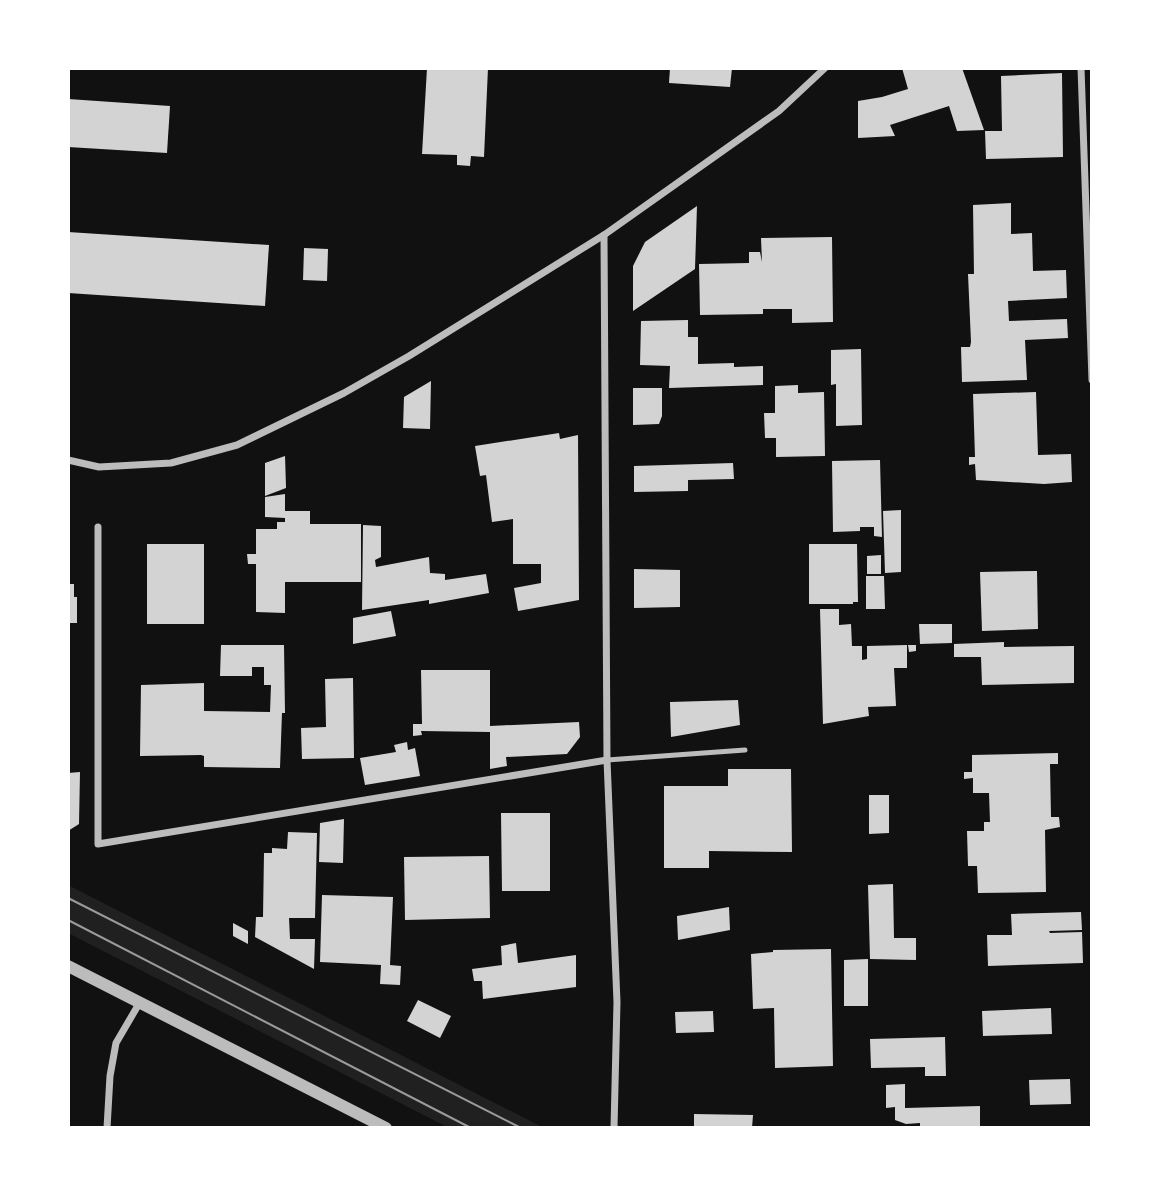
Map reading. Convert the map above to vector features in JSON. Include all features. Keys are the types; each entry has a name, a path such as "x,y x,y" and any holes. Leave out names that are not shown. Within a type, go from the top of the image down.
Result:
{"street":[{"path":"68,460 99,467 171,463 237,445 344,393 409,356 604,235 779,111 825,68"},
{"path":"1081,68 1092,380"},
{"path":"604,235 607,760 617,1002 614,1128"},
{"path":"98,527 98,844 607,760"},
{"path":"68,965 386,1128"},
{"path":"107,1128 110,1076 116,1043 140,1002"}],"lane":[{"path":"607,760 745,750"}],"shaded area":[{"path":"68,885 544,1128 449,1128 68,933"}],"building":[{"path":"427,68 488,68 484,157 471,156 470,166 457,165 457,155 422,154"},
{"path":"670,68 732,68 730,87 669,83"},
{"path":"902,68 962,68 984,130 957,131 949,106 890,125 895,136 858,138 858,101 908,89"},
{"path":"1062,73 1063,157 986,159 985,131 1002,131 1001,76"},
{"path":"68,99 170,106 167,153 68,147"},
{"path":"1011,203 1011,234 1032,233 1033,271 1066,270 1067,298 1008,301 1009,321 1067,319 1068,338 1025,340 1027,380 962,382 961,347 970,347 971,342 968,274 974,274 973,205"},
{"path":"697,206 695,269 633,311 633,266 645,242"},
{"path":"68,232 269,245 265,306 68,293"},
{"path":"832,237 833,322 792,323 792,309 763,309 763,314 700,315 699,264 749,263 749,252 760,252 762,262 761,238"},
{"path":"304,248 328,249 327,281 303,280"},
{"path":"688,320 688,337 698,337 698,364 734,363 734,367 763,366 763,385 669,388 670,366 640,365 641,321"},
{"path":"861,349 862,425 836,426 836,384 831,385 831,350"},
{"path":"431,381 430,429 403,428 404,397"},
{"path":"798,385 798,393 824,392 825,456 776,457 776,438 765,438 764,413 775,413 775,386"},
{"path":"633,388 662,388 662,416 659,424 633,425"},
{"path":"1036,392 1038,455 1071,454 1072,482 1044,484 976,480 975,464 969,465 969,457 975,457 973,394"},
{"path":"559,433 560,439 578,435 579,600 518,611 514,588 541,583 541,564 513,564 513,519 492,522 486,475 480,476 475,446"},
{"path":"285,456 286,488 265,496 265,463"},
{"path":"880,460 882,537 874,536 874,527 860,527 860,531 833,532 832,461"},
{"path":"733,463 734,479 688,480 688,491 634,492 634,466"},
{"path":"285,494 285,511 310,511 310,524 361,524 361,582 285,582 285,613 256,612 256,564 248,564 247,554 256,554 256,529 277,529 277,522 285,522 285,518 265,517 265,497"},
{"path":"901,510 901,572 885,573 883,511"},
{"path":"363,525 381,526 381,557 375,560 376,567 429,557 430,573 445,574 445,580 486,574 489,593 429,604 429,600 362,610"},
{"path":"147,544 204,544 204,624 147,624"},
{"path":"809,544 857,544 858,602 809,604"},
{"path":"881,555 881,574 867,574 867,556"},
{"path":"634,569 680,570 680,607 634,608"},
{"path":"1037,571 1038,629 982,631 980,572"},
{"path":"866,576 884,576 885,609 866,609"},
{"path":"68,584 74,584 74,597 77,597 77,623 68,623"},
{"path":"820,609 839,609 839,625 851,624 852,646 862,646 862,660 867,659 867,646 907,645 907,668 894,668 896,706 868,707 869,716 823,724"},
{"path":"391,611 396,636 353,644 353,618"},
{"path":"919,624 952,624 952,643 920,644"},
{"path":"1004,642 1004,647 1074,646 1074,683 982,685 981,657 954,657 954,644"},
{"path":"221,645 284,645 285,713 282,713 280,768 204,767 204,756 201,755 140,756 141,685 204,683 204,711 270,712 271,685 264,685 264,667 252,667 252,676 220,676"},
{"path":"908,645 916,645 916,651 909,652"},
{"path":"421,670 490,670 490,726 579,722 580,737 567,754 506,757 507,766 490,769 490,732 421,731 422,735 413,736 413,724 422,724"},
{"path":"353,678 354,758 302,759 301,728 326,727 325,679"},
{"path":"738,700 740,725 671,737 670,702"},
{"path":"407,742 408,750 415,748 420,776 365,785 360,758 396,752 394,745"},
{"path":"1058,753 1058,764 1050,764 1051,817 1059,817 1060,827 1045,830 1046,892 978,893 977,866 968,866 967,831 984,831 984,822 990,822 989,793 973,793 973,778 964,779 964,772 972,772 972,755"},
{"path":"728,769 791,769 792,852 709,851 709,868 664,868 664,786 728,786"},
{"path":"80,772 79,824 68,831 68,773"},
{"path":"869,795 889,795 889,833 869,834"},
{"path":"501,813 550,813 550,891 502,891"},
{"path":"344,819 343,863 319,862 320,823"},
{"path":"288,832 317,833 315,918 289,918 290,939 315,939 314,969 255,937 256,917 263,917 264,853 272,853 272,848 287,849"},
{"path":"489,856 490,918 405,920 404,857"},
{"path":"893,884 894,938 916,938 916,960 870,959 868,885"},
{"path":"322,895 393,897 390,965 401,966 400,985 380,984 381,965 320,962"},
{"path":"729,907 730,930 678,940 677,916"},
{"path":"1081,912 1082,930 1049,931 1082,932 1083,963 988,966 987,935 1012,935 1011,914"},
{"path":"233,923 248,931 248,944 233,936"},
{"path":"516,943 518,963 576,955 576,987 483,999 482,981 474,981 472,969 502,965 501,946"},
{"path":"831,949 833,1066 775,1068 774,1008 753,1009 751,954 773,950"},
{"path":"868,959 868,1006 844,1006 844,960"},
{"path":"418,1000 451,1016 440,1038 407,1021"},
{"path":"1051,1008 1052,1034 983,1036 982,1011"},
{"path":"713,1011 714,1032 676,1033 675,1012"},
{"path":"945,1037 946,1076 925,1076 925,1067 871,1068 870,1039"},
{"path":"1070,1079 1071,1104 1030,1105 1029,1080"},
{"path":"905,1084 905,1108 980,1106 980,1128 920,1128 920,1123 906,1124 895,1120 895,1107 886,1108 886,1085"},
{"path":"694,1114 753,1115 752,1128 694,1128"}],"tram line":[{"path":"68,898 521,1128"},
{"path":"68,920 471,1128"}]}
